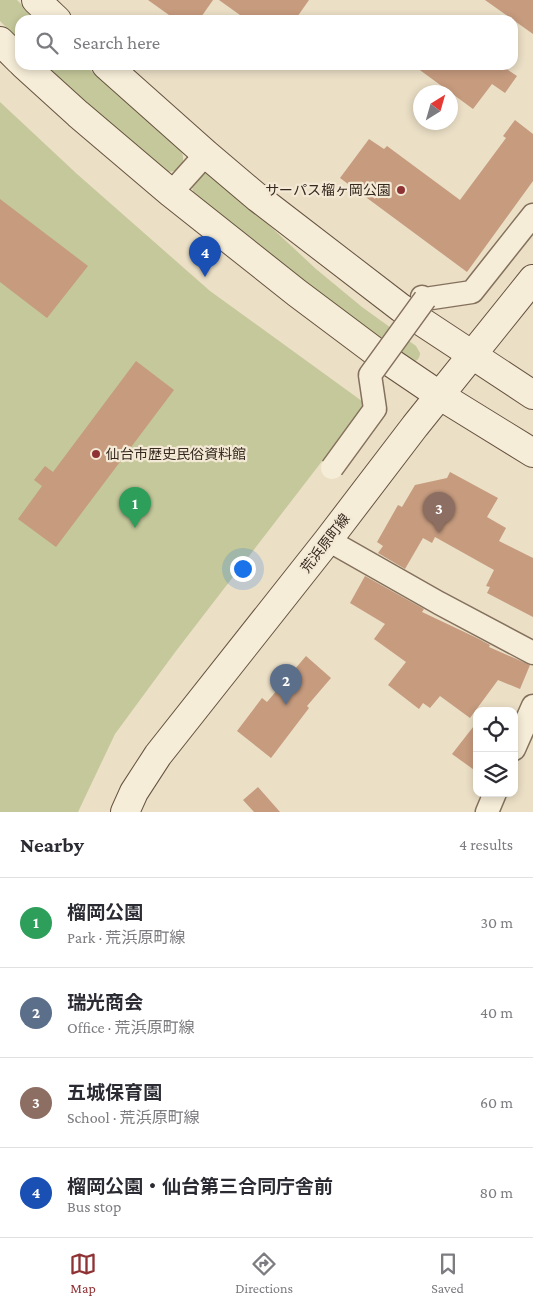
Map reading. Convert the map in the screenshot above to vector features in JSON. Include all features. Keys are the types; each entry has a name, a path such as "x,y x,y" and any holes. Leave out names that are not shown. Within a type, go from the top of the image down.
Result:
{"street":[{"path":"36,0 52,15"},
{"path":"0,41 15,56"},
{"path":"30,70 171,193 311,304 377,353 439,395 533,454"},
{"path":"112,70 258,198 401,308 533,395"},
{"path":"171,193 206,154"},
{"path":"332,468 375,409 370,375 424,298 472,292 533,215"},
{"name":"荒浜原町線","path":"124,812 134,792 158,755 328,540 439,395 533,279"},
{"path":"328,540 439,603 533,653"},
{"path":"518,740 533,706"},
{"path":"487,812 493,797"}],"green space":[{"path":"0,0 17,0 32,15 15,15 15,36 0,21"},
{"path":"50,70 90,70 180,148 183,158 181,166 174,171 164,171"},
{"path":"0,102 77,174 210,291 366,404 176,651 115,734 78,812 0,812"},
{"path":"202,174 211,174 257,214 316,269 362,307 416,346 420,353 417,360 411,362 342,314 193,194 192,185"}],"building":[{"path":"148,0 213,0 202,15 169,15"},
{"path":"219,0 309,0 298,15 240,15"},
{"path":"485,0 533,0 533,34 518,23 518,15 506,15"},
{"path":"420,70 508,70 517,76 505,93 492,84 473,109 458,98 458,85 440,85"},
{"name":"サーパス榴ヶ岡公園","path":"515,120 533,134 533,181 467,272 340,178 369,139 384,149 387,146 460,200 506,138 503,136"},
{"path":"0,199 88,266 47,318 0,282"},
{"name":"仙台市歴史民俗資料館","path":"136,361 174,390 56,547 18,519 42,486 34,480 45,466 53,472"},
{"path":"450,472 498,498 487,517 506,528 499,541 533,558 533,617 487,593 490,587 486,586 494,570 435,537 432,543 423,538 405,569 378,553 383,546 377,542 398,505 402,507 415,485 447,478"},
{"path":"365,576 424,609 422,612 477,638 490,645 489,647 530,665 520,689 498,680 478,707 473,707 473,714 470,718 440,696 430,708 423,703 419,709 388,685 406,662 374,639 385,624 350,603"},
{"path":"306,656 331,678 307,706 309,708 271,758 237,731 262,698 267,702"},
{"path":"473,727 473,769 452,754"},
{"path":"258,787 280,812 254,812 243,800"}],"place":[{"name":"サーパス榴ヶ岡公園","path":"401,190"},
{"name":"榴岡公園・仙台第三合同庁舎前","path":"205,277"},
{"name":"仙台市歴史民俗資料館","path":"96,454"},
{"name":"榴岡公園","path":"135,528"},
{"name":"五城保育園","path":"439,533"},
{"name":"瑞光商会","path":"286,705"}]}
